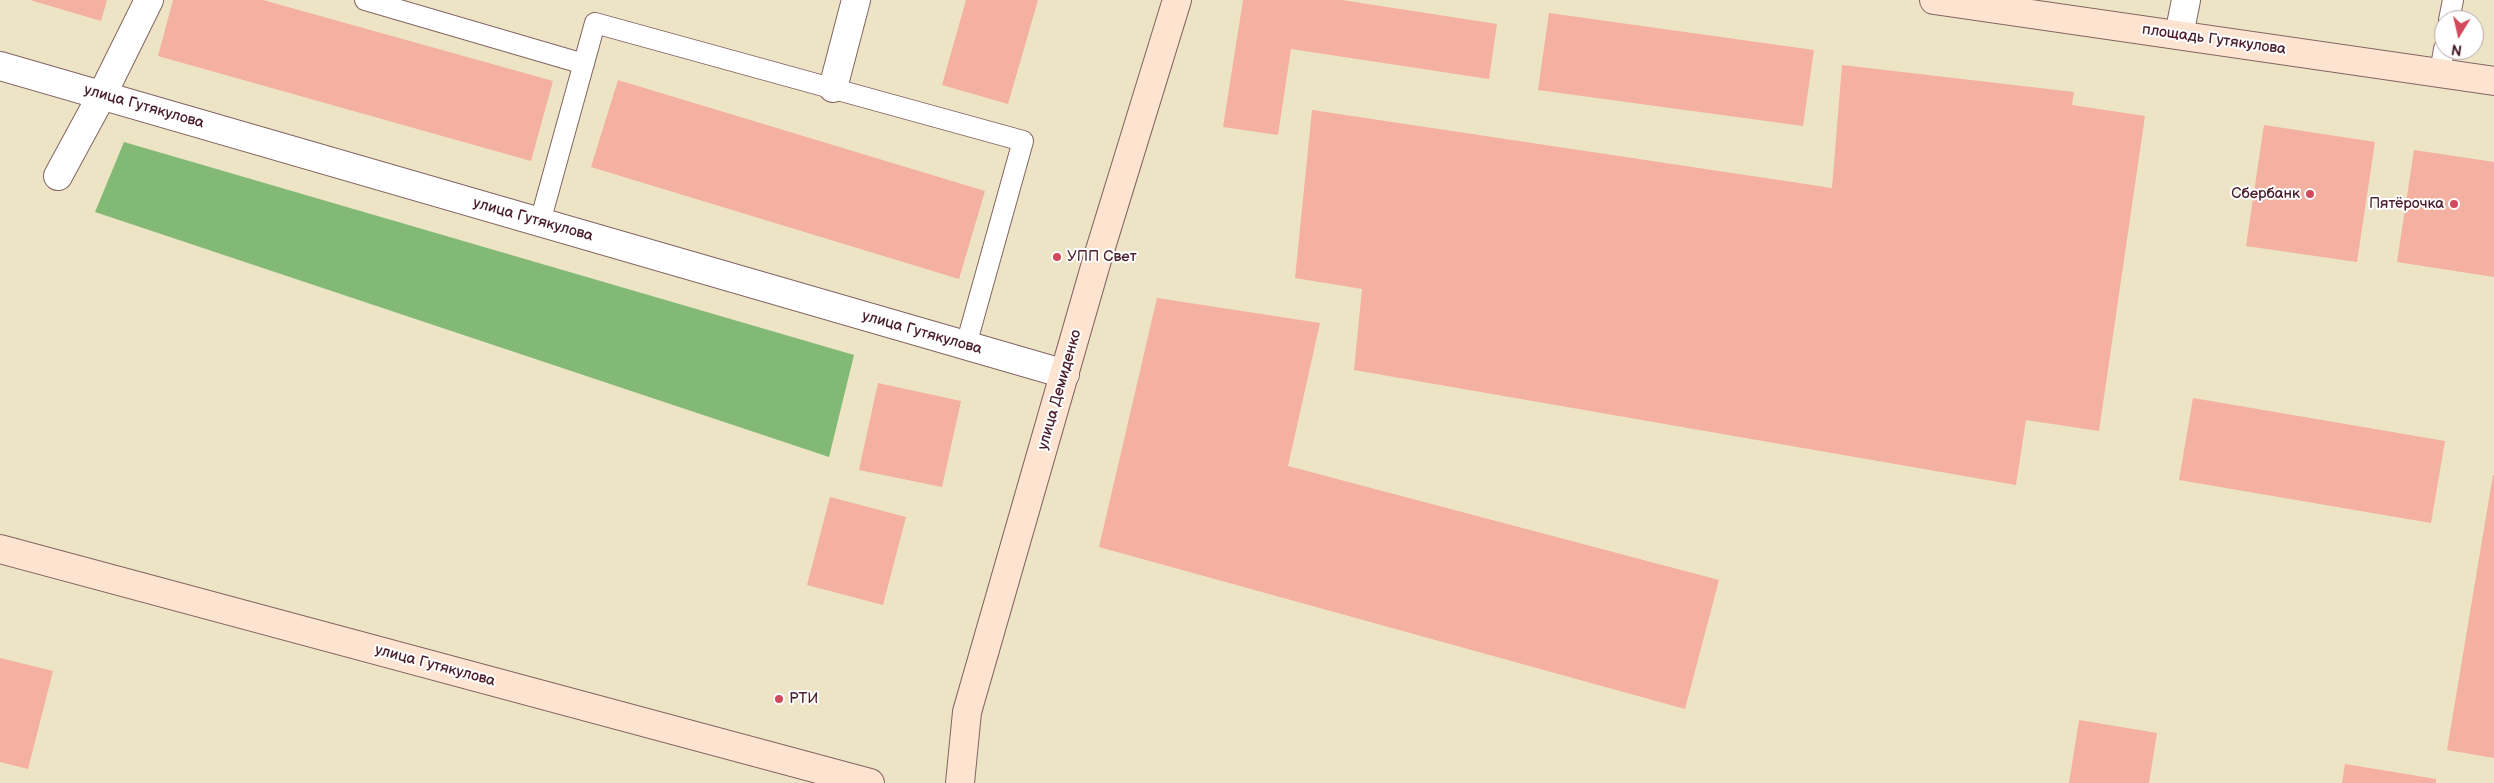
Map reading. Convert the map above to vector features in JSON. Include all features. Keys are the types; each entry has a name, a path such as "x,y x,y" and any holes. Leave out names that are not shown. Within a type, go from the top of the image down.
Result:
{"main road":[{"name":"улица Демиденко","path":"960,783 967,712 1097,260 1177,0"},
{"name":"площадь Гутякулова","path":"1934,0 2179,35 2442,61 2494,81"},
{"name":"улица Гутякулова","path":"0,549 870,783"}],"street":[{"path":"58,176 149,0"},
{"path":"832,88 856,0"},
{"path":"2179,35 2186,0"},
{"name":"улица Гутякулова","path":"0,66 1065,374"}],"lane":[{"path":"365,0 584,64"},
{"path":"540,222 595,23 1023,141 966,345"}],"green space":[{"path":"124,142 854,355 829,457 95,212"}],"building":[{"path":"30,0 107,0 101,21"},
{"path":"173,0 263,0 553,81 531,161 158,56"},
{"path":"966,0 1038,0 1008,104 942,85"},
{"path":"1243,0 1342,0 1497,24 1489,79 1291,49 1278,135 1223,127"},
{"path":"1549,13 1814,50 1803,126 1538,90"},
{"path":"1842,65 2074,92 2072,105 2145,116 2099,431 2026,420 2016,485 1354,370 1362,289 1295,278 1312,110 1832,188"},
{"path":"618,80 985,191 959,279 591,167"},
{"name":"Сбербанк","path":"2264,125 2375,142 2357,262 2246,246"},
{"path":"2414,150 2494,162 2494,277 2397,262"},
{"path":"1157,298 1320,323 1288,466 1719,580 1685,709 1099,547"},
{"path":"878,383 961,401 942,487 859,470"},
{"path":"2193,398 2445,441 2431,523 2179,480"},
{"path":"2494,475 2494,758 2447,750"},
{"path":"830,497 906,517 883,605 807,585"},
{"path":"0,658 53,671 28,769 0,762"},
{"path":"2079,720 2157,733 2149,783 2069,783"},
{"path":"2345,764 2436,779 2436,783 2342,783"}],"place":[{"name":"Сбербанк","path":"2310,194"},
{"name":"Пятёрочка","path":"2454,204"},
{"name":"УПП Свет","path":"1057,257"},
{"name":"РТИ","path":"779,699"}]}
